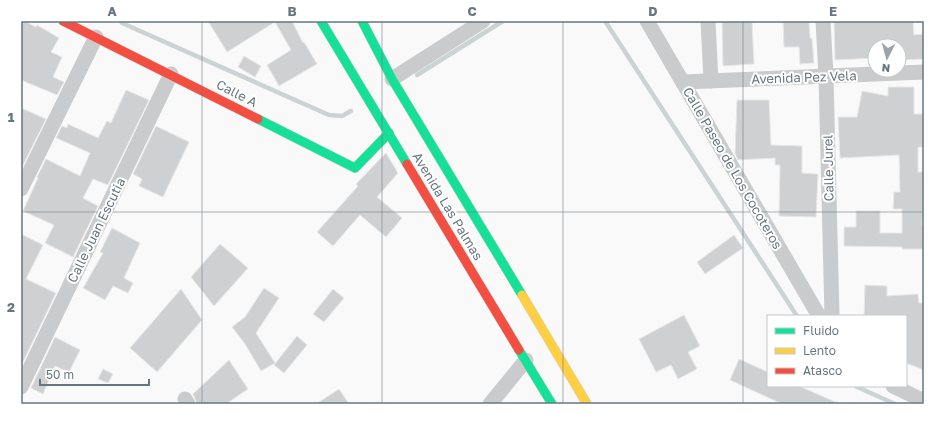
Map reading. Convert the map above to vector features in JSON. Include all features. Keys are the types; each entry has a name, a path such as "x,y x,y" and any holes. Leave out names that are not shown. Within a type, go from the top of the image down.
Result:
{"main road":[{"name":"Calle A","path":"63,21 171,74 355,168 389,133"},
{"name":"Avenida Las Palmas","path":"322,21 552,404"},
{"name":"Avenida Las Palmas","path":"362,21 392,79 587,404"}],"street":[{"path":"392,79 483,21"},
{"name":"Calle Paseo de Los Cocoteros","path":"647,21 684,82 818,315"},
{"path":"708,21 710,81"},
{"name":"Calle Jurel","path":"823,21 826,76 832,315"},
{"path":"21,189 96,37"},
{"name":"Avenida Pez Vela","path":"684,82 924,72"},
{"name":"Calle Juan Escutia","path":"21,386 171,74"},
{"path":"490,404 526,360"},
{"path":"895,387 924,401"}],"building":[{"path":"21,21 36,27 37,25 59,38 51,52 62,57 53,77 64,82 57,95 21,80"},
{"path":"208,21 292,21 303,43 304,42 317,64 279,86 267,65 291,50 275,22 227,52"},
{"path":"722,21 752,21 754,64 723,66"},
{"path":"783,21 809,21 814,63 800,64 799,47 784,47"},
{"path":"834,21 913,21 914,35 924,34 924,59 907,60 907,38 867,38 867,58 835,60"},
{"path":"244,56 261,66 255,77 238,67"},
{"path":"888,87 914,87 914,114 924,114 924,147 918,147 918,172 924,172 922,226 924,227 924,249 844,246 844,227 856,227 856,211 880,211 880,233 902,233 902,209 893,209 894,192 900,192 899,155 840,158 838,117 857,117 862,91 888,96"},
{"path":"126,90 149,100 108,185 93,179 83,198 98,206 73,257 45,243 54,225 23,211 46,159 80,176 90,153 56,138 62,126 67,128 68,124 98,138 107,121 111,123"},
{"path":"737,100 769,100 771,145 802,146 802,173 818,174 816,217 779,216 780,165 775,165 775,158 738,160 735,154"},
{"path":"21,108 46,119 21,169"},
{"path":"156,126 189,142 163,197 139,186 142,179 133,174"},
{"path":"386,153 398,173 377,197 402,218 386,237 360,215 333,246 317,232 358,186 356,184"},
{"path":"112,228 140,243 124,278 133,283 128,293 113,286 105,300 83,288 103,253 100,252"},
{"path":"21,234 43,245 26,279 56,293 21,366"},
{"path":"734,235 743,248 705,274 697,262"},
{"path":"220,244 248,268 214,306 191,277"},
{"path":"865,285 887,286 887,296 918,294 919,303 924,303 924,370 907,363 907,315 864,315"},
{"path":"264,288 279,298 256,333 275,363 261,371 245,344 232,327 245,317"},
{"path":"181,289 202,320 157,372 130,348"},
{"path":"333,289 344,298 324,322 313,314"},
{"path":"684,315 700,346 688,352 697,369 678,379 671,365 656,372 639,339"},
{"path":"297,336 307,345 284,373 274,365"},
{"path":"55,337 80,350 69,372 55,366 43,394 31,388"},
{"path":"739,359 767,372 767,387 801,387 840,404 782,404 730,380"},
{"path":"229,360 248,389 226,404 197,404 193,394"},
{"path":"103,369 113,374 108,383 98,379"},
{"path":"339,389 349,404 316,404"}],"waterway":[{"path":"121,21 122,23 329,115 342,116 351,111"},
{"path":"417,75 503,21"},
{"path":"605,21 796,315"},
{"path":"857,387 895,404"}],"traffic: fast":[{"path":"321,21 407,164"},
{"path":"362,21 392,79 522,295"},
{"path":"258,119 355,168 389,133"},
{"path":"519,350 552,404"}],"traffic: slow":[{"path":"522,295 587,404"}],"traffic: jam":[{"path":"63,21 258,119"},
{"path":"407,164 519,350"}]}
